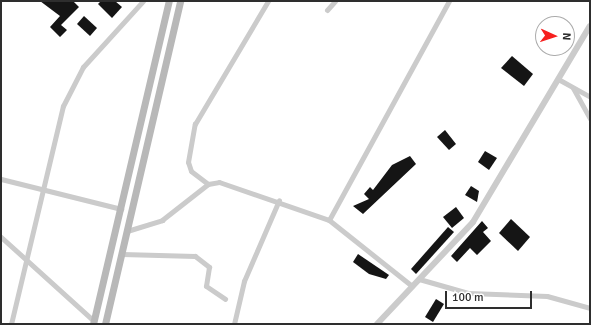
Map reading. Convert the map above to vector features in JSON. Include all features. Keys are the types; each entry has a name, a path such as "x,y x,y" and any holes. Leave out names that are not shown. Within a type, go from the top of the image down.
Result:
{"main road":[{"path":"94,323 169,1"},
{"path":"105,324 180,1"}],"street":[{"path":"11,324 63,106 83,67 143,1"},
{"path":"208,184 192,171 188,162 195,124 268,1"},
{"path":"327,10 335,1"},
{"path":"329,220 449,1"},
{"path":"377,324 473,222 590,26"},
{"path":"558,79 590,97"},
{"path":"573,88 590,119"},
{"path":"1,179 43,191 121,209"},
{"path":"127,231 177,211 208,184 219,182 279,200 329,220 412,286"},
{"path":"234,324 244,281 279,200"},
{"path":"1,237 94,323"},
{"path":"122,254 195,256 209,267 206,286 225,299"},
{"path":"419,279 468,293 547,296 590,308"}],"building":[{"path":"40,1 73,1 79,7 61,25 67,30 60,37 50,27 60,16"},
{"path":"101,1 115,1 122,7 112,18 98,4"},
{"path":"84,16 97,28 90,36 77,24"},
{"path":"512,56 533,74 524,86 501,68"},
{"path":"445,130 456,144 449,150 437,137"},
{"path":"485,151 497,158 489,170 478,162"},
{"path":"410,156 416,164 363,214 353,206 369,199 364,194 370,187 373,190 392,165"},
{"path":"471,186 479,191 477,202 465,195"},
{"path":"456,207 464,218 452,228 443,217"},
{"path":"511,219 530,237 518,251 499,233"},
{"path":"482,221 488,228 483,232 491,241 477,255 470,248 457,262 451,256"},
{"path":"448,227 454,232 416,274 411,269"},
{"path":"358,254 389,275 386,279 369,274 353,262"},
{"path":"436,299 444,304 433,322 425,317"}]}
